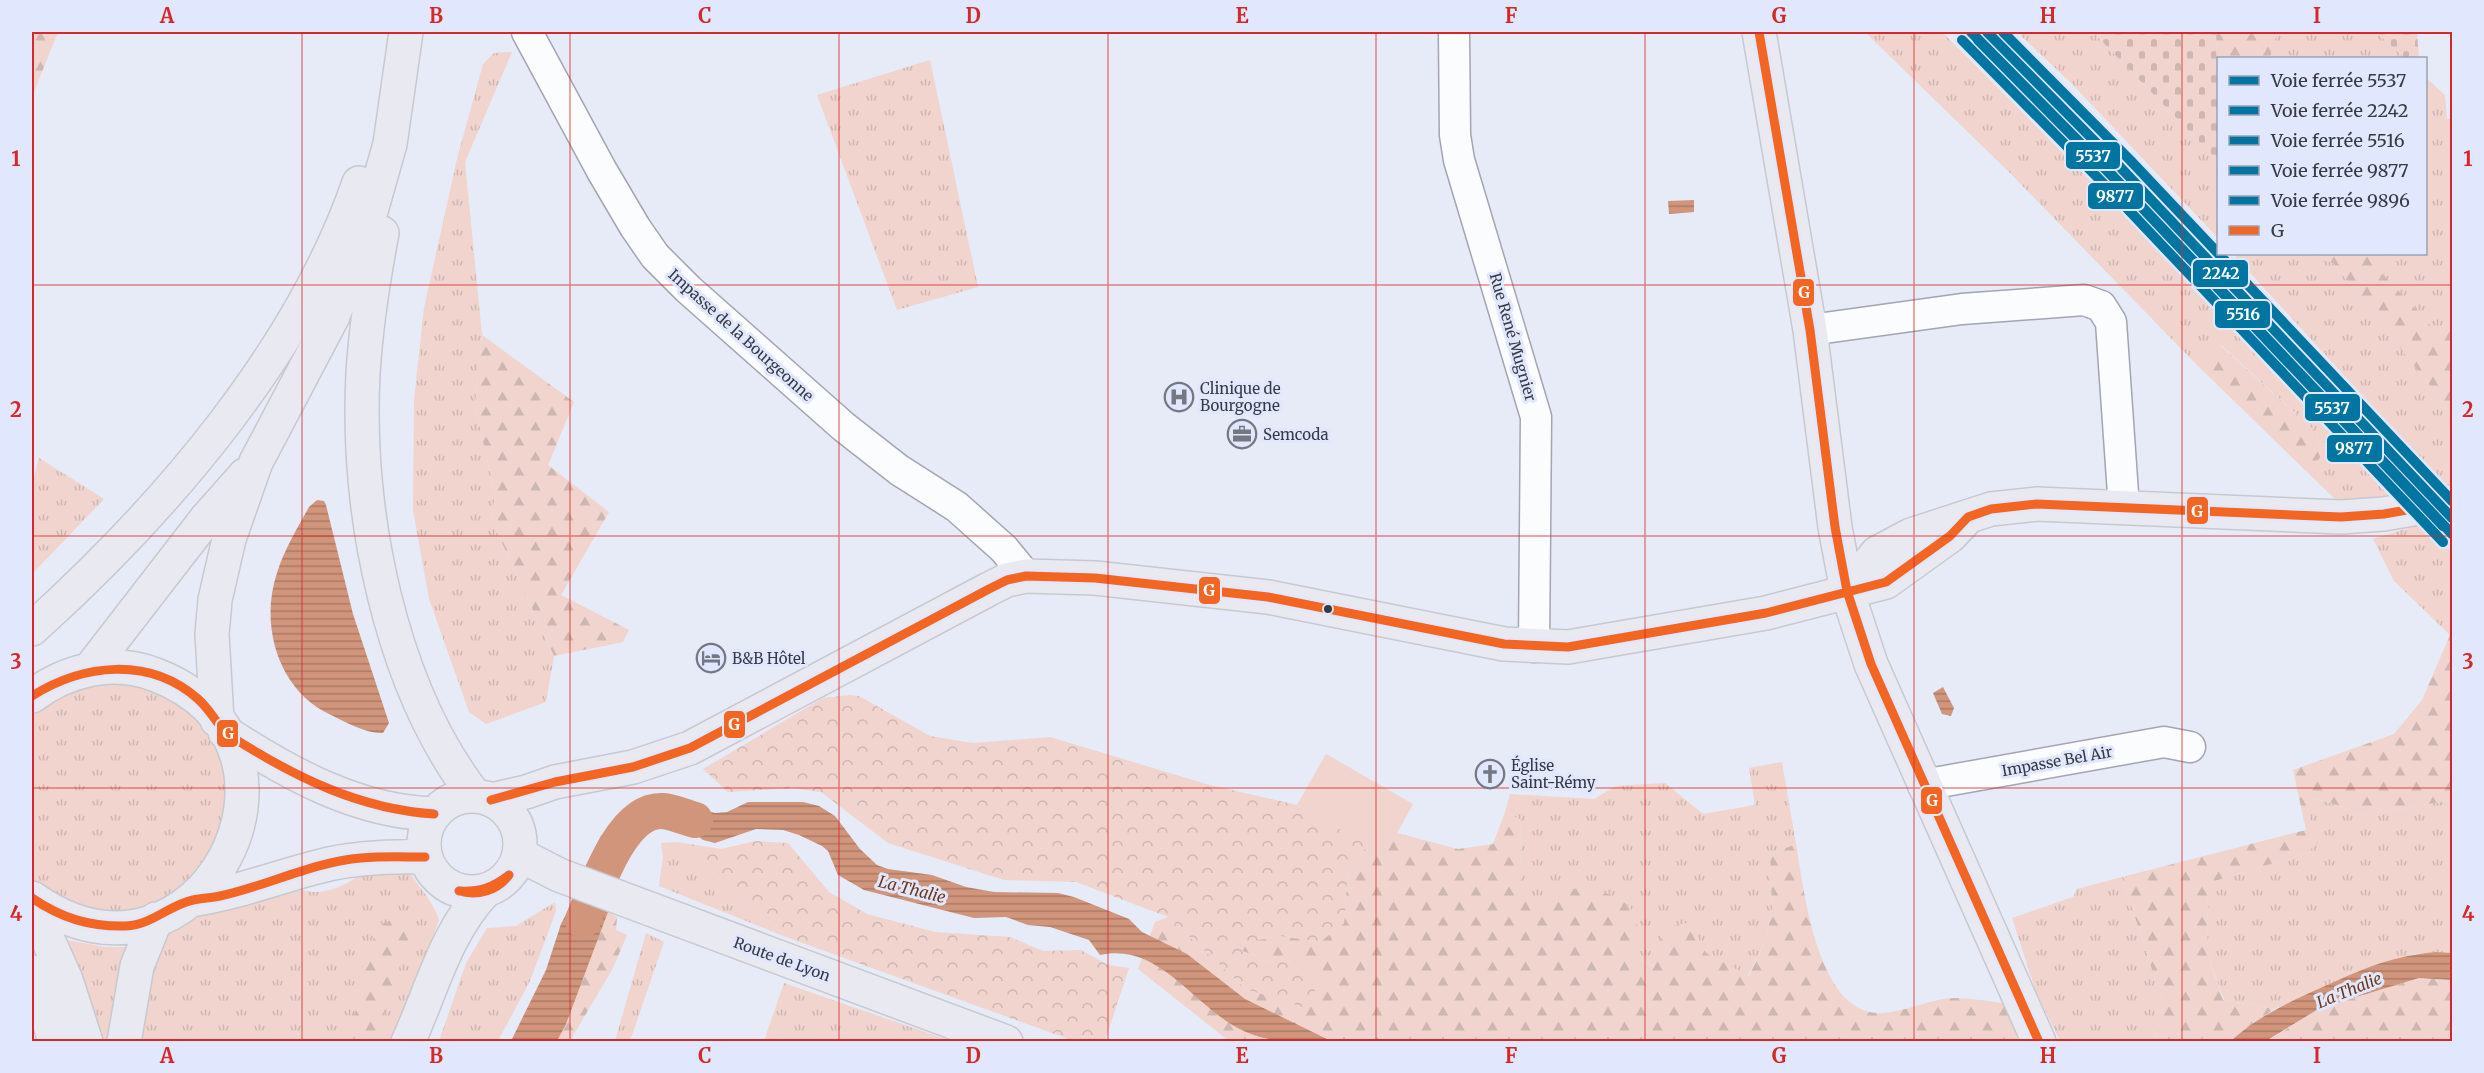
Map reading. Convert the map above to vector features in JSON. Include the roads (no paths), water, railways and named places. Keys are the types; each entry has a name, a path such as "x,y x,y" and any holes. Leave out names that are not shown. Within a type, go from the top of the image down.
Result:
{"main road":[{"path":"1759,32 1810,330 1835,527 1847,591 1871,664 2039,1041"},
{"path":"405,46 395,118 392,173 374,278 363,373 362,430 366,486 385,599 407,669 449,760 483,798 509,813 517,853"},
{"path":"32,629 153,507 214,434 280,342 321,274 350,210 405,46"},
{"path":"221,726 212,634 215,600 229,539 256,462 308,368 349,276 373,209 395,118"},
{"path":"90,669 206,519 256,462"},
{"path":"579,779 541,808 496,887 472,893 448,887 430,869 425,857 423,842 426,827 434,814 445,804 459,797 483,798 526,792 555,782 579,779 642,764 712,738 989,589 1007,580 1026,576 1095,578 1268,597 1504,644 1534,647 1593,645 1766,613 1847,591 1876,553 1922,531 1991,509 2013,506 2124,508 2293,516 2385,514 2452,502"},
{"path":"32,696 67,675 90,669 118,667 147,672 174,682 198,699 221,726 236,756 242,782 242,809 237,835 226,860 216,875 191,900 156,919 129,926 101,926 74,921 49,910 32,898"},
{"path":"221,726 299,778 389,810 434,814"},
{"name":"Route de Lyon","path":"517,853 563,877 1006,1041"},
{"path":"191,900 220,896 328,864 360,858 425,857"},
{"path":"408,1041 457,927 485,891"},
{"path":"32,904 66,980 86,1041"},
{"path":"124,1041 137,966 156,919"},
{"path":"32,972 40,990 55,1041"}],"street":[{"name":"Impasse de la Bourgeonne","path":"527,32 602,171 655,256 688,289 844,427 899,470 957,507 1004,549 1026,576"},
{"name":"Rue René Mugnier","path":"1454,32 1455,135 1459,160 1536,417 1534,647"},
{"path":"1810,330 1962,309 2084,300 2101,306 2111,322 2124,508"},
{"name":"Impasse Bel Air","path":"1923,785 2164,742 2190,747"}],"water":[{"path":"1694,200 1694,212 1669,214 1668,201"},
{"path":"317,500 324,501 326,505 353,614 389,723 383,733 370,732 331,715 298,691 286,674 272,635 272,593 277,573 295,531 309,507"},
{"path":"1943,687 1954,708 1951,716 1942,714 1933,693"},
{"path":"646,796 662,797 715,813 727,812 748,802 803,802 819,806 835,816 860,849 877,865 888,869 932,875 966,887 994,892 1058,893 1074,897 1129,919 1142,932 1187,954 1245,999 1331,1041 1298,1042 1267,1039 1246,1032 1228,1022 1177,980 1142,958 1122,953 1100,955 1089,940 1050,927 1028,925 1006,917 974,918 864,890 838,875 828,851 799,835 783,830 756,829 715,843 703,840 688,829 654,821 638,801"},
{"path":"625,810 643,828 629,845 616,879 585,867 601,836"},
{"path":"574,899 608,912 566,1024 557,1041 511,1041 546,970 561,924"},
{"path":"2436,952 2452,953 2452,980 2419,978 2320,1008 2266,1041 2231,1041 2275,1010 2353,973 2383,962"}],"waterway":[{"name":"La Thalie","path":"583,920 612,853 635,822 648,814 663,811 695,820"}],"rail line":[{"name":"5537","path":"1971,32 2112,175 2452,534"},
{"name":"2242","path":"1987,32 2121,168 2452,518"},
{"name":"9896","path":"2003,32 2130,160 2217,252"},
{"name":"9877","path":"1962,40 2103,183 2443,542"},
{"name":"5516","path":"1978,40 2112,176 2443,526"},
{"name":"9896","path":"2220,255 2452,501"}],"place":[{"name":"Clinique de Bourgogne","path":"1179,397"},
{"name":"Semcoda","path":"1242,434"},
{"name":"B&B Hôtel","path":"711,658"},
{"name":"Église Saint-Rémy","path":"1490,774"}]}
